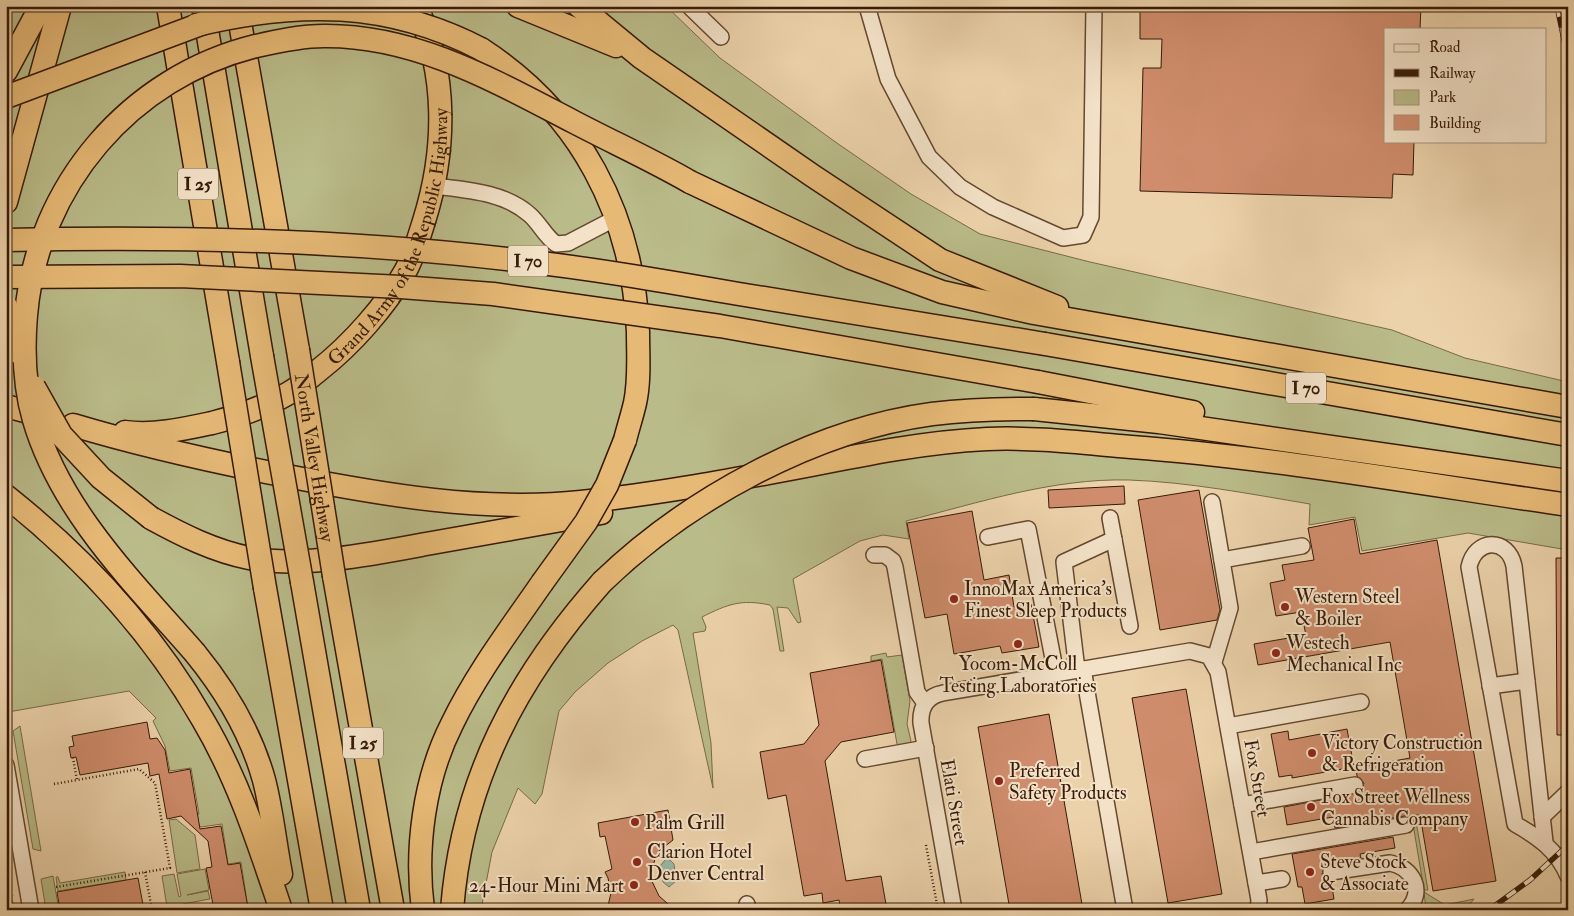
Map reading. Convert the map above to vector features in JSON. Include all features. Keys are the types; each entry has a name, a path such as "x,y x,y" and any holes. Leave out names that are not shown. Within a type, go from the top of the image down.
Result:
{"highway":[{"path":"6,71 41,6"},
{"path":"6,202 60,6"},
{"name":"I 25","path":"168,6 265,588 322,910"},
{"name":"North Valley Highway","path":"237,6 298,350 334,576 393,910"},
{"path":"6,97 199,16 257,6"},
{"name":"Grand Army of the Republic Highway","path":"6,406 73,424 132,433 197,426 247,412 291,392 331,361 359,334 406,270 418,241 434,186 441,145 440,101 434,59 416,6"},
{"path":"518,6 566,24 642,58"},
{"path":"579,6 642,58 813,176 940,260 1059,308 1146,333"},
{"path":"199,16 281,9 363,11 429,26 454,35 481,49 524,81 577,138 596,170 626,244 637,326 639,373 635,403 625,440 607,485 586,522 542,583 472,687 448,734 435,770 426,810 421,847 420,889 423,910"},
{"path":"199,16 262,356 359,910"},
{"path":"287,910 269,804 256,755 234,706 195,653 84,522 56,478 34,419 26,376 24,338 28,292 37,255 50,217 66,188 84,159 105,134 136,104 168,82 200,65 238,51 282,40 324,36 373,40 417,49 471,69 690,182 851,258 942,292 1034,313 1568,407"},
{"name":"I 70","path":"6,240 66,238 279,241 367,246 514,260 602,271 1044,344 1568,435"},
{"name":"I 70","path":"6,278 180,276 381,286 493,294 720,326 1038,382 1461,465 1568,481"},
{"path":"6,306 11,333 29,378 61,435 101,478 151,518 212,547 250,558 289,561 360,556 636,506 804,466"},
{"path":"452,910 455,872 471,799 502,722 562,630 602,582 661,530 712,496 789,457 862,429 930,414 980,409 1034,409 1159,422 1461,465"},
{"path":"73,424 136,444 337,486 462,503 532,505 580,502 643,494 871,453 985,439 1037,439 1179,450 1568,505"},
{"path":"6,496 87,568 132,617 172,670 204,721 236,785 281,910"}],"street":[{"path":"688,6 721,36"},
{"path":"867,6 888,79 929,157 960,187 993,207 1063,238 1083,235 1092,217 1094,6"},
{"path":"434,186 479,192 508,201 532,216 547,238 556,244 568,243 616,218"},
{"path":"874,555 885,555 896,566 917,692 925,703 937,694 1190,651 1212,659 1230,608 1212,502"},
{"path":"1110,518 1130,626"},
{"path":"988,537 1028,529 1056,674"},
{"path":"1114,539 1064,562 1080,670 1125,910"},
{"path":"1545,842 1513,558 1502,547 1487,545 1474,552 1468,566 1515,824 1545,842 1557,856 1568,876"},
{"path":"1222,560 1302,546"},
{"name":"Fox Street","path":"1212,659 1220,681 1256,884 1258,910"},
{"path":"1490,686 1527,681"},
{"path":"1228,726 1361,702"},
{"name":"Elati Street","path":"925,703 920,715 954,910"},
{"path":"865,759 926,748"},
{"path":"6,765 31,910"},
{"path":"1242,806 1355,785"},
{"path":"1542,817 1568,792"},
{"path":"1250,852 1406,825"},
{"path":"1332,872 1390,863 1399,864 1412,875 1416,883 1414,900 1407,910"},
{"path":"1256,884 1282,879"}],"path":[{"path":"73,758 77,780"},
{"path":"54,784 139,769 155,783 170,868 56,887"},
{"path":"145,872 152,910"}],"green space":[{"path":"6,6 666,6 720,58 834,141 911,194 980,234 1090,262 1392,330 1465,358 1568,382 1568,550 1468,533 1362,551 1355,517 1309,525 1310,504 1197,486 1152,481 1101,480 1044,487 906,521 909,539 883,535 860,541 793,579 801,622 798,623 788,608 777,607 784,651 780,651 773,609 770,605 760,603 735,604 702,617 706,627 705,631 693,633 711,743 713,788 678,630 673,625 642,641 608,663 575,692 559,711 542,794 535,804 518,788 492,852 481,910 241,910 248,908 241,862 228,864 222,824 201,827 188,816 199,814 191,768 170,771 165,746 153,721 156,718 129,691 8,712"},
{"path":"886,653 887,657 902,655 910,701 907,724 911,741 909,744 900,746 897,744 882,659 871,661 871,656"},
{"path":"20,726 41,851 33,849 13,731"},
{"path":"1403,764 1406,764 1428,890 1424,890"},
{"path":"176,819 195,835 200,869 177,873 169,820"},
{"path":"205,869 209,890 187,895 208,891 210,899 167,907 162,876 174,874 179,897 181,896 177,874"},
{"path":"125,872 126,880 58,891 56,877 58,877 60,883"},
{"path":"53,876 59,910 46,910 41,879"},
{"path":"9,881 14,910 6,910 6,882"},
{"path":"1424,892 1445,905 1474,899 1465,910 1426,910"}],"shaded area":[{"path":"666,859 674,864 676,881 669,887 663,882 660,866"}],"building":[{"path":"1140,6 1421,6 1420,28 1384,28 1384,142 1414,142 1413,175 1393,174 1392,198 1140,191 1143,68 1161,68 1162,39 1140,39"},
{"path":"1124,486 1125,504 1049,508 1048,490"},
{"path":"1199,490 1220,610 1217,620 1160,630 1138,500"},
{"path":"972,511 984,580 1009,575 1014,607 1031,604 1039,647 1002,653 1000,646 954,654 947,614 925,618 907,523"},
{"path":"1354,519 1360,554 1437,540 1496,881 1433,891 1420,815 1335,828 1333,817 1287,825 1284,807 1361,792 1364,783 1357,776 1356,768 1410,758 1390,642 1258,665 1254,644 1306,635 1301,612 1276,616 1270,583 1285,580 1282,565 1314,560 1308,528"},
{"path":"1556,558 1568,558 1568,735 1557,735"},
{"path":"881,660 894,732 841,742 825,761 846,881 881,876 887,910 841,910 839,900 823,903 822,893 804,896 786,795 768,799 760,752 804,744 819,725 810,673"},
{"path":"1186,689 1222,894 1168,903 1132,698"},
{"path":"1049,714 1083,910 1010,910 978,727"},
{"path":"147,722 150,739 157,738 165,750 169,773 190,769 200,829 221,826 228,865 240,863 248,908 214,910 206,868 212,867 208,841 181,816 167,819 159,774 150,776 148,763 80,775 76,757 71,758 69,747 74,746 72,736"},
{"path":"1347,729 1354,767 1292,778 1292,775 1279,777 1271,734 1288,731 1289,740"},
{"name":"Clarion Hotel Denver Central","path":"668,810 673,840 660,850 655,859 650,877 659,896 675,910 607,910 611,893 605,872 612,869 605,836 600,837 598,823"},
{"path":"1393,837 1395,848 1360,854 1361,858 1326,864 1322,874 1324,878 1331,881 1334,899 1305,904 1302,887 1298,887 1292,854"},
{"path":"138,878 144,910 60,910 57,892"}],"railway":[{"path":"1557,6 1568,59"},
{"path":"1489,910 1530,880 1568,845"}],"place":[{"name":"InnoMax America's Finest Sleep Products","path":"954,599"},
{"name":"Western Steel & Boiler","path":"1285,607"},
{"name":"Yocom-McColl Testing Laboratories","path":"1018,644"},
{"name":"Westech Mechanical Inc","path":"1276,653"},
{"name":"Victory Construction & Refrigeration","path":"1312,753"},
{"name":"Preferred Safety Products","path":"999,781"},
{"name":"Fox Street Wellness Cannabis Company","path":"1311,807"},
{"name":"Palm Grill","path":"635,822"},
{"name":"Clarion Hotel Denver Central","path":"637,862"},
{"name":"Steve Stock & Associate","path":"1310,872"},
{"name":"24-Hour Mini Mart","path":"634,885"}]}
